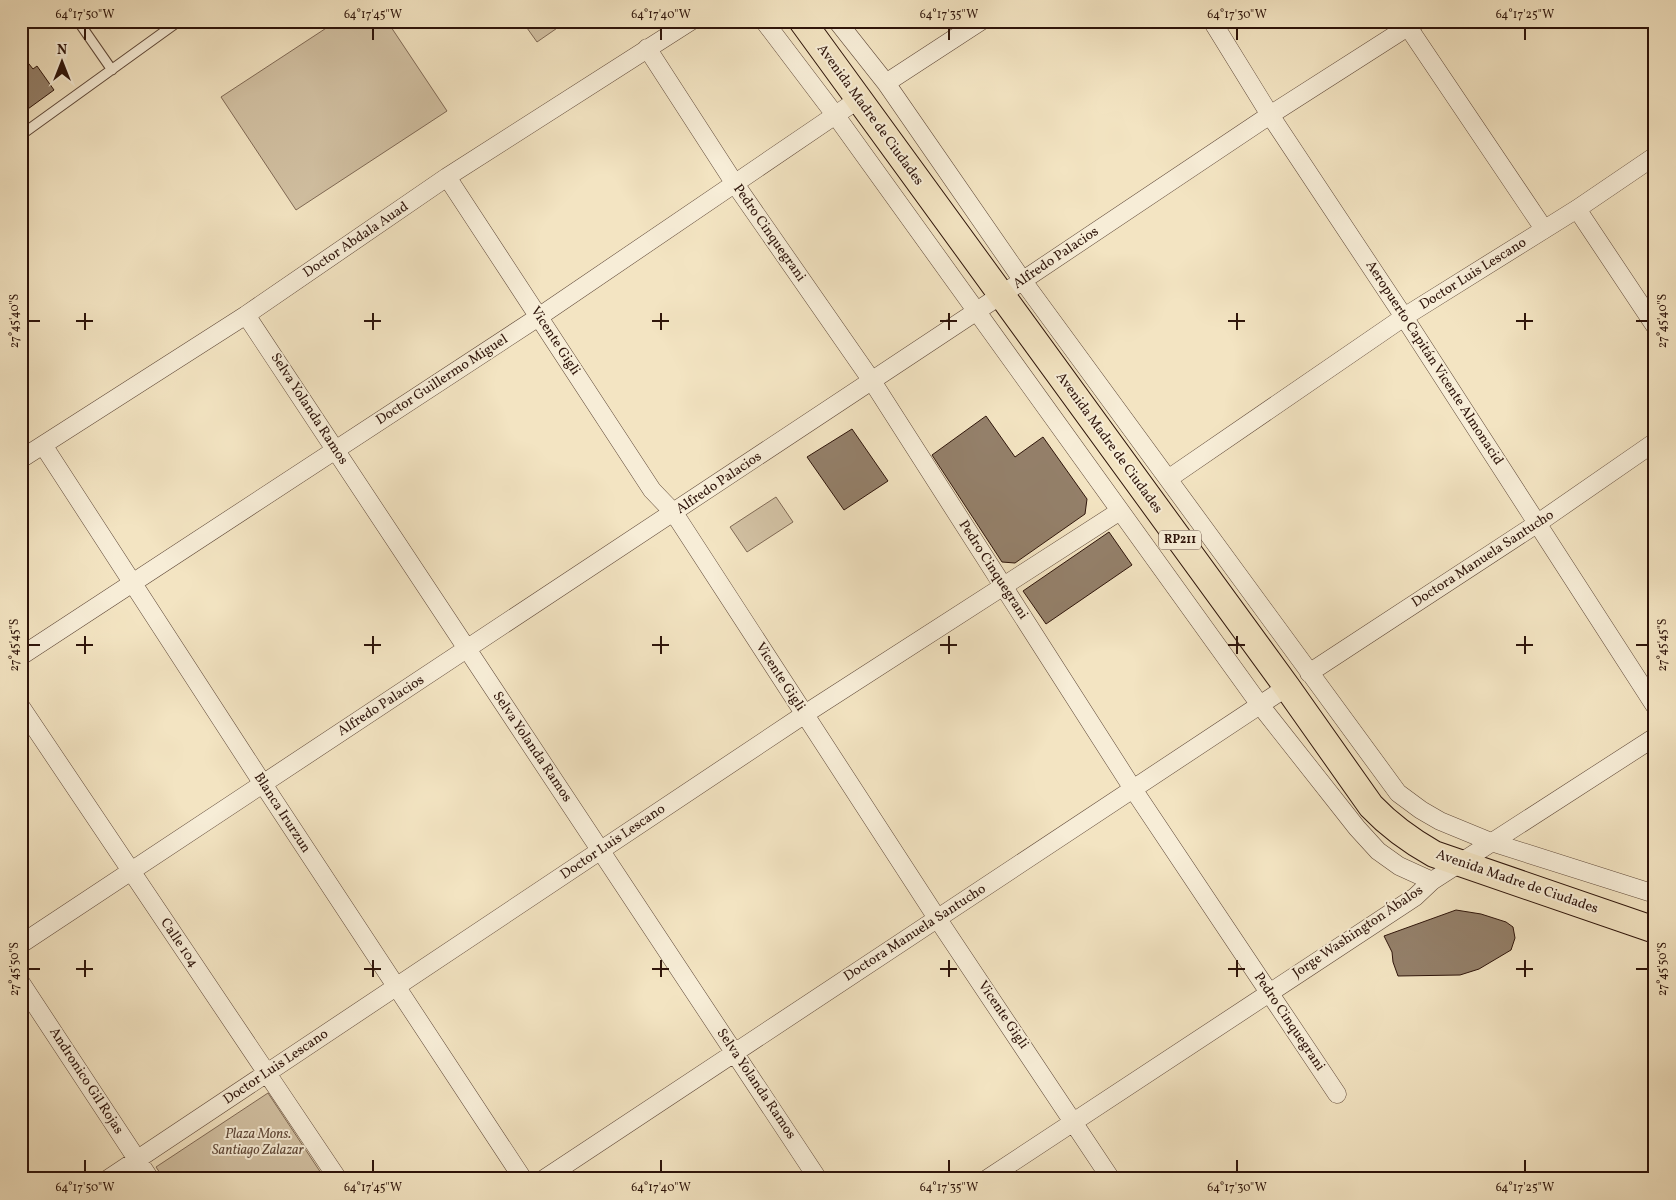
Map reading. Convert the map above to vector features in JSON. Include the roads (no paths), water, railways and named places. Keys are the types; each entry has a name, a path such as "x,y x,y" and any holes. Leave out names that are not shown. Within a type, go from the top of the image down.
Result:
{"main road":[{"name":"Avenida Madre de Ciudades","path":"802,21 1288,688 1371,806 1385,821 1411,841 1434,854 1655,930"}],"street":[{"name":"Doctor Abdala Auad","path":"21,459 246,314 447,177 691,21"},
{"path":"764,21 836,116 1260,705 1356,828 1378,851 1399,866 1432,881"},
{"path":"837,21 886,83 1023,281 1398,793 1421,810 1491,842 1655,894"},
{"path":"886,83 981,21"},
{"name":"Aeropuerto Capitán Vicente Almonacid","path":"1212,21 1270,114 1538,523 1655,706"},
{"path":"1412,24 1544,229"},
{"name":"Alfredo Palacios","path":"21,944 674,513 1270,114 1412,24"},
{"name":"Pedro Cinquegrani","path":"647,48 735,184 872,381 1133,789 1338,1094"},
{"name":"Doctor Guillermo Miguel","path":"21,656 540,316 859,99"},
{"name":"Doctor Luis Lescano","path":"1168,479 1404,317 1577,209 1655,156"},
{"name":"Vicente Gigli","path":"447,177 540,316 652,490 674,513 937,918 1111,1179"},
{"path":"1577,209 1655,326"},
{"name":"Selva Yolanda Ramos","path":"246,314 818,1179"},
{"name":"Doctora Manuela Santucho","path":"1309,673 1538,523 1655,442"},
{"name":"Blanca Irurzun","path":"43,445 132,584 523,1179"},
{"name":"Doctor Luis Lescano","path":"108,1179 805,714 1120,510"},
{"name":"Doctora Manuela Santucho","path":"544,1179 1288,688"},
{"name":"Calle 104","path":"21,707 130,872 338,1179"},
{"name":"Jorge Washington Ábalos","path":"987,1179 1415,897 1432,881 1655,737"},
{"name":"Andronico Gil Rojas","path":"21,983 150,1179"}],"lane":[{"path":"78,21 112,70"},
{"path":"21,135 178,21"}],"park label":[{"name":"Plaza Mons. Santiago Zalazar","path":"258,1142"}]}
